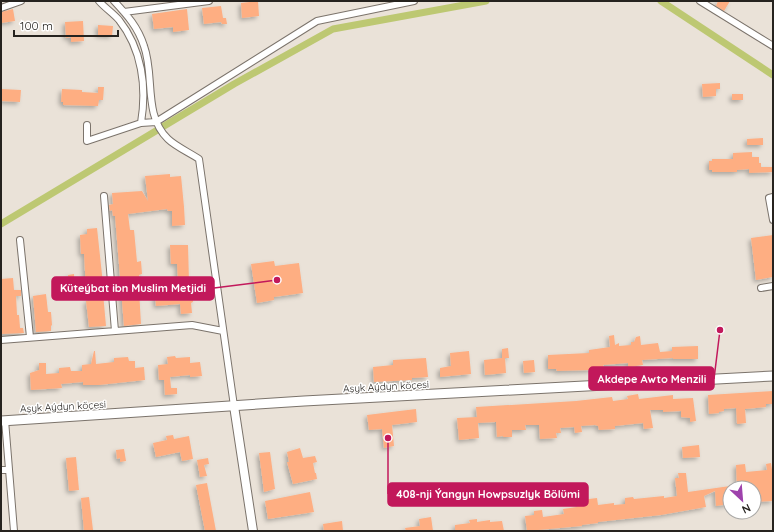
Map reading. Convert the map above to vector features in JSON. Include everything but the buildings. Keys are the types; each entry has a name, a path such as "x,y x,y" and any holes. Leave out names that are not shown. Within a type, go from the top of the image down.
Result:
{"main road":[{"name":"Aşyk Aýdyn köçesi","path":"3,420 773,376"}],"street":[{"path":"1,8 21,1"},
{"path":"99,1 118,20 134,44 140,59 144,92 141,123"},
{"path":"114,1 136,26 145,47 152,106 156,122 168,140 199,158 253,531"},
{"path":"124,12 209,1"},
{"path":"87,125 87,141 141,123 156,122 316,21 414,1"},
{"path":"700,1 773,46"},
{"path":"104,196 116,331"},
{"path":"773,197 769,198 773,220"},
{"path":"20,240 30,337"},
{"path":"761,288 773,286"},
{"path":"1,340 192,325 223,331"},
{"path":"3,420 14,531"},
{"path":"1,470 9,470"}],"waterway":[{"path":"1,224 234,84 333,29 486,1"},
{"path":"661,1 773,75"}],"place":[{"name":"Küteýbat ibn Muslim Metjidi","path":"277,280"},
{"name":"Akdepe Awto Menzili","path":"720,330"},
{"name":"408-nji Ýangyn Howpsuzlyk Bölümi","path":"388,438"}]}
